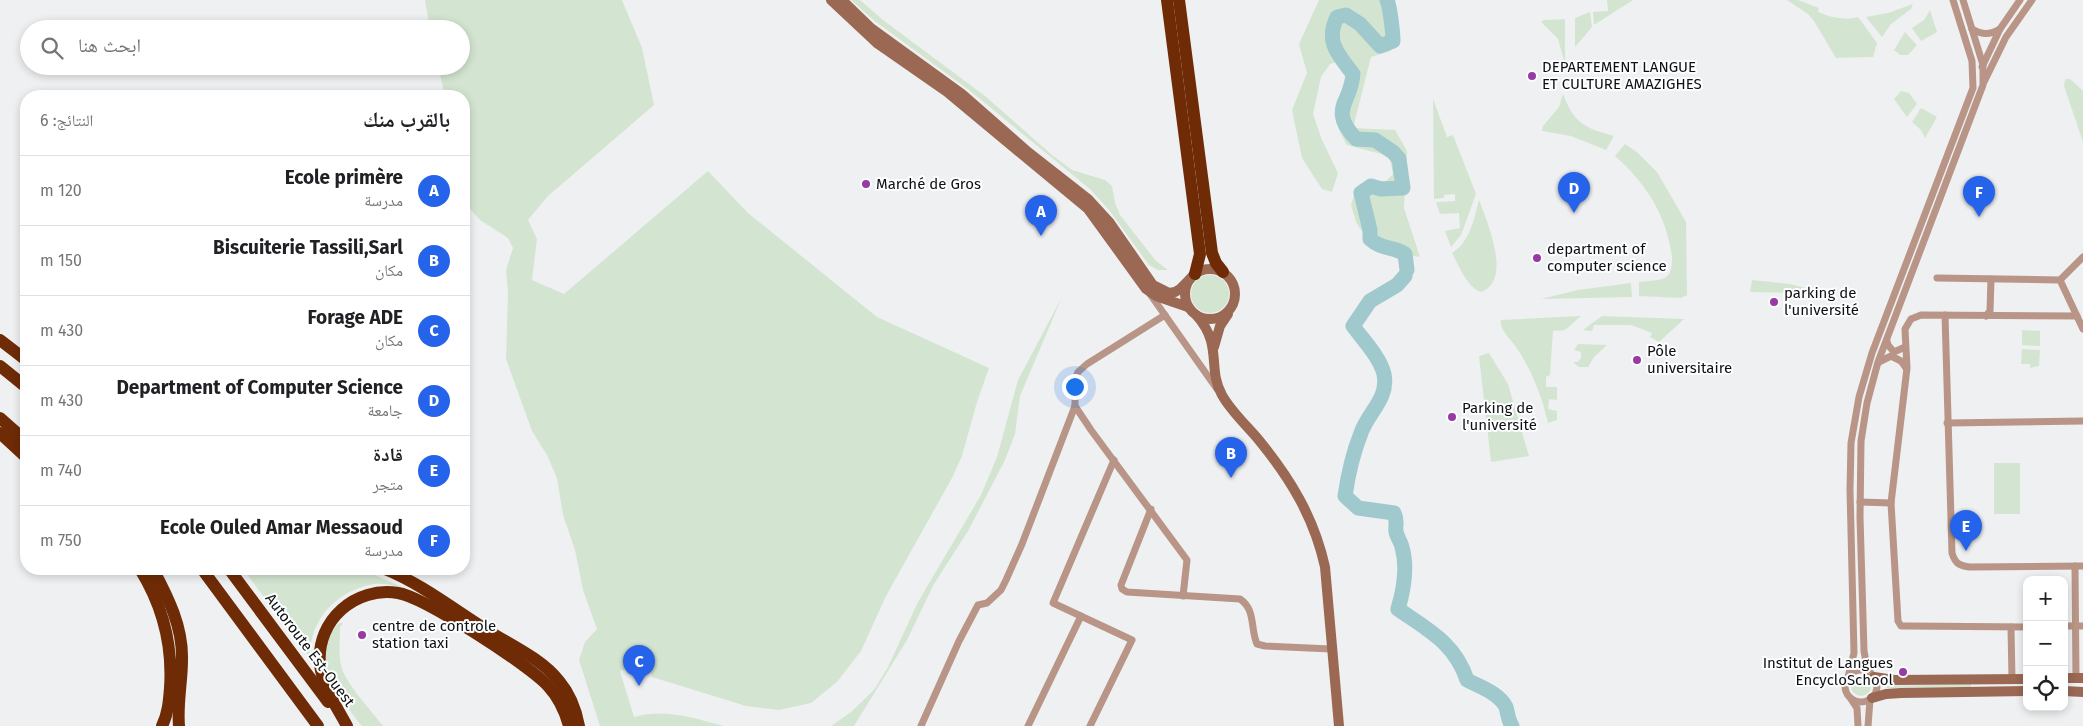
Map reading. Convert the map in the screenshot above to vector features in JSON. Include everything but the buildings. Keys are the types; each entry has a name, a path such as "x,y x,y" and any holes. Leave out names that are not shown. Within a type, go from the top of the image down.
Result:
{"highway":[{"path":"1167,0 1200,254 1193,276"},
{"path":"1179,0 1212,253 1216,263 1223,272"},
{"path":"0,340 20,355"},
{"path":"0,366 20,382"},
{"path":"0,418 20,436"},
{"path":"0,433 20,451"},
{"path":"143,575 157,600 170,649 170,696 167,715 162,726"},
{"path":"156,575 170,600 181,642 179,726"},
{"path":"206,575 318,726"},
{"name":"Autoroute Est-Ouest","path":"233,575 346,726"},
{"path":"396,575 417,586 539,663 558,679 568,693 579,726"},
{"path":"346,726 323,676 320,664 322,641 331,620 340,610 364,595 380,592 398,593 423,602 528,667 558,698 569,726"}],"main road":[{"path":"831,0 878,44 947,92 1088,209 1146,289 1156,296 1188,308 1198,316 1210,334 1214,348 1216,376 1221,395 1284,472 1306,508 1320,544 1325,567 1339,726"},
{"path":"842,0 871,28 962,94 1028,152 1088,199 1110,224 1154,285 1169,293 1180,289 1193,276 1212,269 1223,272 1228,276 1235,287 1235,300 1220,326 1214,348"},
{"path":"1188,308 1185,295 1187,283 1193,276"},
{"path":"1198,316 1213,320 1221,317 1233,306"},
{"path":"1873,675 1894,680 2023,679"},
{"path":"1871,699 1886,694 1902,693 2023,691"},
{"path":"2068,692 2083,692"}],"street":[{"path":"1953,0 1972,61 1972,88"},
{"path":"1963,0 1983,65 1982,85"},
{"path":"1858,726 1857,708 1845,687 1854,653 1850,463 1856,410 1872,353 1972,88 2000,28 2020,0"},
{"path":"1868,726 1871,699 1877,686 1866,662 1864,651 1860,502 1861,442 1867,403 1878,362 1982,85 2010,31 2032,0"},
{"path":"1972,29 1983,34 1989,34 2000,28"},
{"path":"1983,65 1996,56"},
{"path":"1972,61 1983,65"},
{"path":"1937,278 2060,280 2083,257"},
{"path":"1986,316 1990,311 1991,279"},
{"path":"2060,280 2083,329"},
{"path":"1146,289 1221,395"},
{"path":"921,726 959,641 978,606 987,603 1001,590 1022,544 1075,406 1075,380 1078,372 1165,315"},
{"path":"1878,362 1898,355 1905,347 1905,329 1911,319 1920,315 2077,316"},
{"path":"1945,315 1952,553 1955,562 1961,566 1970,567 2079,566 2079,678"},
{"path":"1886,340 1907,368 1897,438 1891,503 1896,614 1898,621 1901,626 2023,627"},
{"path":"1898,355 1905,347"},
{"path":"1898,355 1907,368"},
{"path":"1075,406 1187,560 1183,596"},
{"path":"1947,423 2083,422"},
{"path":"1090,726 1132,640 1053,604 1114,460"},
{"path":"1860,502 1891,503"},
{"path":"1151,509 1121,585 1122,589 1127,592 1240,599 1247,604 1251,613 1257,644 1331,649"},
{"path":"1028,726 1080,616"},
{"path":"2011,627 2012,679"},
{"path":"1848,677 1858,670 1873,675"},
{"path":"1851,699 1859,702 1871,699"}],"green space":[{"path":"425,0 622,0 642,48 654,105 548,196 528,220 537,239 532,280 564,294 708,171 748,213 877,317 989,368 962,456 952,478 886,596 861,651 837,682 811,703 779,710 746,706 652,677 647,663 620,671 634,717 656,713 679,715 724,726 600,726 579,660 585,642 597,629 583,590 575,550 563,515 557,478 547,455 532,431 506,359 508,292 506,270 513,248 508,238 480,220 470,209 470,90 444,90 440,75 470,75 470,20 428,20"},
{"path":"851,0 860,0 883,20 985,96 1052,155 1072,170 1105,180 1112,186 1115,203 1120,215 1156,261 1168,270 1158,270 1149,265 1109,210 1090,189 969,90 876,22"},
{"path":"1319,0 1393,0 1397,39 1391,51 1371,57 1353,128 1395,130 1407,151 1404,208 1420,257 1374,250 1356,222 1351,205 1356,189 1369,181 1386,181 1393,174 1390,159 1381,154 1347,145 1337,125 1336,103 1348,84 1350,74 1350,67 1340,61 1330,64 1321,77 1313,114 1322,140 1338,173 1332,192 1322,189 1302,158 1292,110 1307,73 1299,44"},
{"path":"1607,0 1633,0 1594,25 1593,12 1608,11"},
{"path":"1787,0 1798,0 1819,8 1818,12 1833,17 1848,19 1858,17 1877,43 1873,57 1836,58 1814,21 1808,14"},
{"path":"1913,4 1911,9 1891,24 1882,37 1866,17 1888,13"},
{"path":"1930,10 1937,32 1921,41 1912,28 1924,20"},
{"path":"1590,12 1592,27 1575,47 1575,18"},
{"path":"1565,19 1565,64 1558,39 1541,22 1544,20"},
{"path":"1905,32 1917,45 1908,55 1900,55 1894,50"},
{"path":"2067,79 2070,79 2083,91 2083,142 2064,86"},
{"path":"1901,91 1909,93 1917,104 1907,117 1894,99"},
{"path":"1563,94 1571,112 1581,123 1614,136 1606,150 1571,136 1542,131 1543,126 1559,107"},
{"path":"1433,99 1447,137 1453,135 1476,194 1461,235 1451,247 1445,231 1460,228 1459,213 1440,214 1436,202 1455,201 1455,194 1444,195 1444,198 1434,199"},
{"path":"1921,108 1937,117 1925,138 1921,130 1912,122"},
{"path":"1625,144 1638,153 1657,172 1686,222 1687,295 1681,298 1639,296 1639,282 1665,278 1672,265 1672,257 1665,228 1653,201 1636,177 1615,156"},
{"path":"1479,200 1492,235 1497,264 1495,276 1490,286 1481,292 1468,281 1452,253 1463,243 1467,236"},
{"path":"1210,275 1224,280 1229,294 1224,308 1210,313 1196,308 1191,294 1196,280"},
{"path":"1752,280 1790,284 1824,293 1750,292"},
{"path":"1631,283 1632,297 1541,299 1578,290"},
{"path":"1062,297 1020,396 1015,434 1005,460 968,531 934,584 907,640 854,726 831,726 851,712 874,690 888,667 918,602 981,495 997,457 1018,380"},
{"path":"1581,316 1565,330 1553,331 1550,375 1546,377 1546,387 1557,387 1557,400 1549,399 1548,409 1557,411 1557,420 1548,423 1543,403 1531,374 1516,347 1504,331 1501,320"},
{"path":"1602,316 1684,319 1659,342 1650,337 1652,333 1631,325 1594,325 1592,331 1583,330"},
{"path":"2022,330 2040,331 2040,346 2022,345"},
{"path":"1578,344 1607,345 1594,357 1588,367 1579,367 1573,362 1578,362 1581,358 1581,352 1574,350"},
{"path":"2022,349 2040,350 2039,366 2030,368 2030,364 2021,364"},
{"path":"1489,353 1508,384 1529,456 1491,462 1479,356"},
{"path":"1994,463 2020,463 2020,514 1994,514"},
{"path":"248,575 375,575 409,590 375,584 358,588 334,602 322,615 316,627 309,657"},
{"path":"339,623 343,623 340,627 340,659 342,669 354,690 383,726 362,726 345,703 330,677 326,663 326,649 330,636"},
{"path":"1861,676 1868,679 1871,686 1868,693 1861,696 1854,693 1851,686 1854,679"},
{"path":"1971,684 1971,687 1887,688 1886,686"}],"waterway":[{"path":"1387,0 1393,41 1380,46 1360,24 1346,15 1337,17 1332,34 1338,54 1353,74 1343,107 1343,120 1356,139 1375,140 1393,152 1399,159 1403,188 1381,189 1371,186 1361,193 1370,230 1370,239 1379,245 1405,254 1407,270"},
{"path":"1405,276 1397,285 1370,301 1353,326 1379,361 1385,383 1381,398 1364,425 1358,441 1351,464 1345,496 1358,508 1394,513 1396,532 1405,563 1398,609 1430,631 1448,647 1462,667 1467,680 1489,691 1503,702 1512,726"}],"place":[{"name":"DEPARTEMENT LANGUE ET CULTURE AMAZIGHES","path":"1532,76"},
{"name":"Marché de Gros","path":"866,184"},
{"name":"Department of Computer Science","path":"1574,213"},
{"name":"Ecole Ouled Amar Messaoud","path":"1979,217"},
{"name":"Ecole primère","path":"1041,236"},
{"name":"department of computer science","path":"1537,258"},
{"name":"parking de l'université","path":"1774,302"},
{"name":"Pôle universitaire","path":"1637,360"},
{"name":"Parking de l'université","path":"1452,417"},
{"name":"Biscuiterie Tassili,Sarl","path":"1231,478"},
{"name":"قادة","path":"1966,551"},
{"name":"centre de controle station taxi","path":"362,635"},
{"name":"Institut de Langues EncycloSchool","path":"1903,672"},
{"name":"Forage ADE","path":"639,686"}]}
